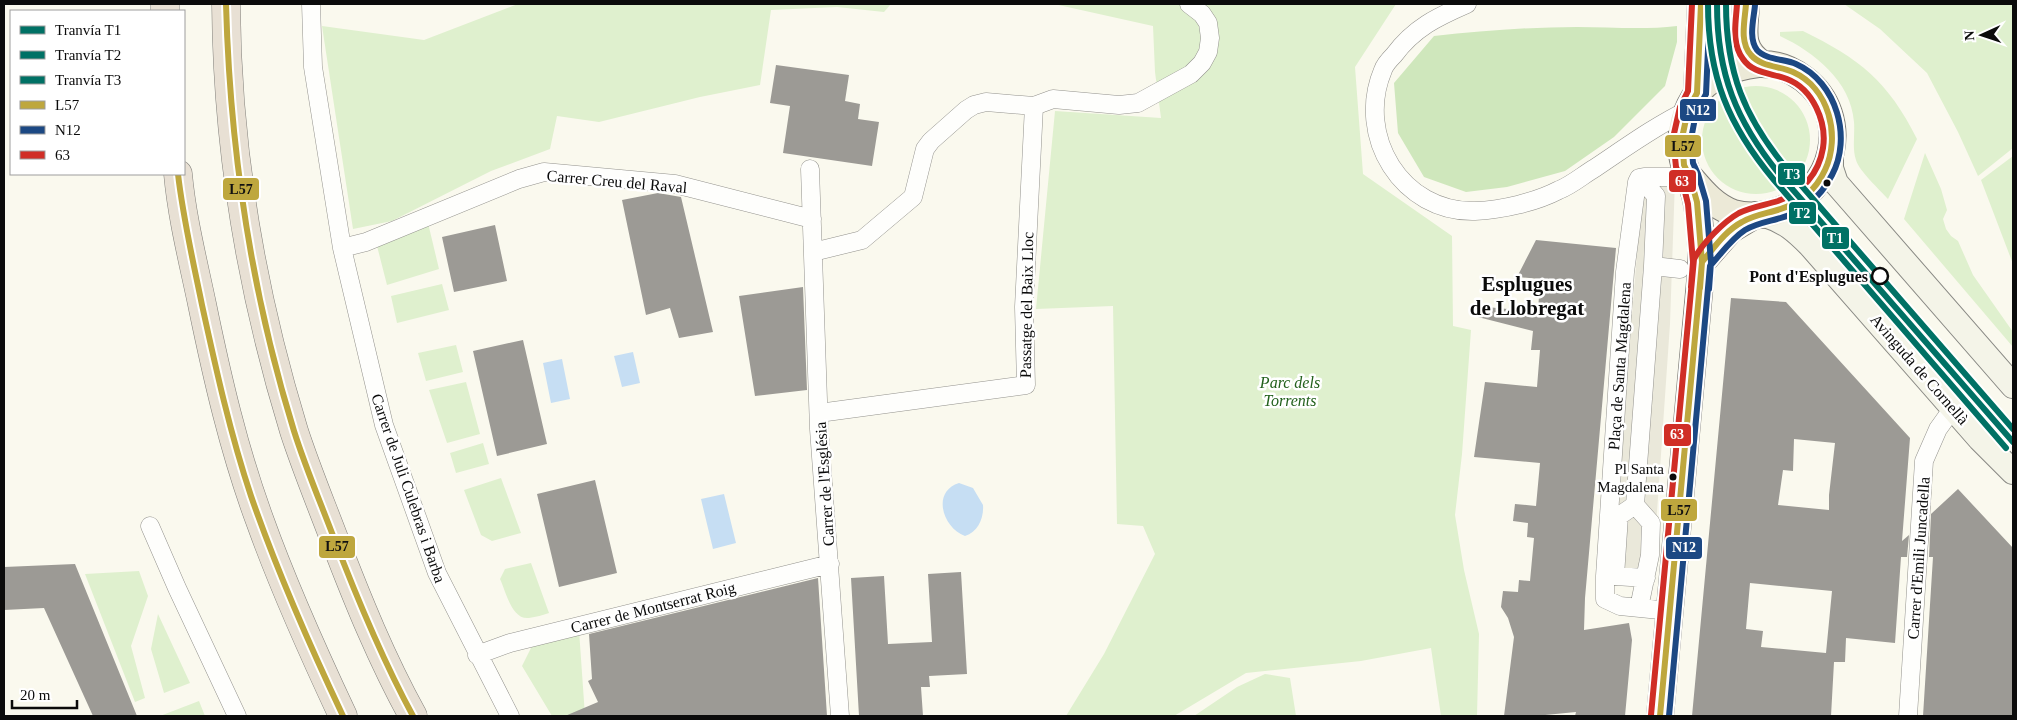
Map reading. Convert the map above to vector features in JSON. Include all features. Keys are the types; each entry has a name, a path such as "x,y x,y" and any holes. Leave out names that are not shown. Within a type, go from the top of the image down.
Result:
{"highway":[{"path":"226,4 231,106 240,193 257,284 277,371 294,432 357,599 396,686 413,716"},
{"path":"178,175 182,209 220,388 239,457 259,519 282,578 344,716"}],"main road":[{"path":"1700,4 1698,56 1692,102 1684,123 1682,146 1684,165 1706,196 1723,208 1733,213 1760,215"},
{"path":"1746,5 1744,39 1752,57 1762,64"},
{"path":"1691,266 1730,230 1760,215 1791,206 1807,195 1821,176 1831,154 1832,124 1818,94 1808,83 1794,72 1777,66 1762,64 1745,66 1723,73 1704,85 1692,102"},
{"path":"1660,716 1670,611 1696,202 1690,176"}],"street":[{"name":"Carrer de Juli Culebras i Barba","path":"310,4 313,67 342,248 384,425 437,573 477,655 510,716"},
{"path":"813,252 862,240 913,198 925,149 931,141 966,110 986,102 1034,106 1053,99 1119,105 1138,103 1191,74 1202,63 1208,52 1210,38 1208,23 1202,14 1189,4"},
{"path":"1467,4 1440,15 1406,38 1383,69 1376,98 1374,123 1391,167 1407,187 1432,203 1454,209 1476,211 1525,203 1560,190 1668,120 1692,102"},
{"name":"Passatge del Baix Lloc","path":"819,413 1026,385 1024,307 1034,106"},
{"path":"1831,154 1831,168 1836,183 2013,386"},
{"name":"Carrer de l'Església","path":"810,169 819,413 840,716"},
{"name":"Carrer Creu del Raval","path":"342,248 366,242 520,179 544,172 675,184 812,219"},
{"name":"Plaça de Santa Magdalena","path":"1670,611 1620,606 1605,599 1605,576 1625,272 1637,182 1639,178 1644,177 1690,176"},
{"name":"Plaça de Santa Magdalena","path":"1635,505 1653,266 1656,196 1643,181"},
{"name":"Avinguda de Cornellà","path":"1760,215 1778,218 1789,225 1808,243 1980,439 2013,472"},
{"path":"1653,266 1691,266"},
{"name":"Carrer d'Emili Juncadella","path":"1908,716 1924,461 1938,429 1953,408"},
{"path":"1641,598 1646,578 1650,555 1651,523 1635,505 1619,516 1615,576 1646,578"},
{"path":"150,526 237,716"},
{"name":"Carrer de Montserrat Roig","path":"477,655 510,643 830,564"}],"green space":[{"path":"518,4 891,4 884,12 837,7 771,10 760,85 700,97 599,122 557,116 550,149 491,171 392,221 353,229 322,26 424,40"},
{"name":"Parc dels Torrents","path":"1054,4 1396,4 1355,67 1363,174 1452,236 1453,326 1471,330 1462,454 1455,515 1464,570 1479,634 1477,716 1441,716 1431,648 1361,661 1246,673 1174,716 1066,716 1104,654 1155,554 1143,526 1117,524 1113,306 1036,309 1055,111 1161,118 1155,72 1153,26"},
{"path":"1844,4 2013,4 2013,148 1978,176 1958,132 1927,73 1880,29"},
{"path":"1677,26 1677,42 1665,86 1614,137 1565,171 1507,187 1466,192 1424,177 1398,133 1394,83 1434,36 1541,28"},
{"path":"1803,31 1841,52 1870,74 1895,102 1917,139 1888,199 1865,175 1856,160 1854,122 1851,107 1838,81 1818,59 1780,36 1780,32"},
{"path":"1756,86 1777,90 1794,102 1806,119 1810,140 1806,161 1794,178 1777,190 1756,194 1735,190 1718,178 1706,161 1702,140 1706,119 1718,102 1735,90"},
{"path":"1925,153 1941,189 1947,210 1943,219 1946,229 1958,241 1973,275 2013,332 2013,347 1904,219"},
{"path":"2013,156 2013,264 1981,180"},
{"path":"428,223 439,269 387,285 376,242"},
{"path":"442,284 449,310 397,323 391,296"},
{"path":"456,345 463,372 426,381 418,353"},
{"path":"466,382 480,434 447,443 429,390"},
{"path":"483,443 489,464 456,473 450,453"},
{"path":"501,478 521,533 492,541 481,535 464,490"},
{"path":"531,563 549,613 529,618 518,615 514,610 500,579 505,569"},
{"path":"139,571 148,596 131,646 145,698 135,702 85,574"},
{"path":"158,614 190,683 164,693 151,649"},
{"path":"579,630 585,716 552,716 522,666 534,642"},
{"path":"1265,674 1290,678 1296,716 1194,716 1237,687"},
{"path":"199,701 205,716 160,716"}],"shaded area":[{"path":"1675,180 1670,324 1651,599 1635,597 1636,582 1611,571 1643,181"}],"water":[{"path":"633,352 640,383 622,387 614,356"},
{"path":"562,359 570,399 551,403 543,363"},
{"path":"959,483 973,488 983,505 982,515 977,528 965,536 951,526 943,510 945,494 950,488"},
{"path":"724,494 736,543 713,549 701,499"}],"building":[{"path":"776,65 849,75 845,101 860,104 858,119 879,122 872,166 783,153 790,106 770,103"},
{"path":"658,193 681,197 713,332 679,338 670,308 646,315 622,200"},
{"path":"495,225 507,281 454,292 442,237"},
{"path":"1536,240 1616,248 1585,598 1584,630 1629,623 1632,640 1625,716 1575,716 1576,712 1535,716 1504,716 1514,637 1508,618 1501,607 1503,591 1518,592 1519,580 1530,581 1534,538 1527,537 1528,523 1513,521 1515,504 1536,506 1540,463 1474,457 1485,382 1537,387 1540,350 1531,350 1533,331 1474,316 1476,306 1538,312 1540,279 1517,277"},
{"path":"803,287 807,390 755,396 739,296"},
{"path":"1731,298 1786,302 1910,438 1902,541 1909,535 1907,557 1901,557 1895,643 1846,638 1845,662 1834,662 1831,716 1692,716","holes":["1794,439 1835,443 1829,510 1778,505 1783,470 1793,471","1750,583 1832,591 1826,653 1761,647 1763,631 1746,629"]},
{"path":"523,340 547,444 497,456 473,351"},
{"path":"595,480 617,573 559,587 537,494"},
{"path":"1958,489 2013,548 2013,716 1923,716 1933,557 1929,557 1931,514"},
{"path":"75,564 137,716 93,716 44,608 4,610 4,567"},
{"path":"961,572 967,674 929,676 930,687 921,687 923,716 859,716 851,578 884,576 888,644 932,642 928,574"},
{"path":"818,578 827,716 565,716 598,702 588,681 592,679 589,634"}],"tram line":[{"name":"T2","path":"1708,4 1709,30 1717,77 1733,119 1758,160 2006,448"},
{"name":"T1","path":"1717,4 1718,29 1725,75 1741,116 1765,155 1780,175 2013,442"},
{"name":"T3","path":"1726,4 1729,51 1734,72 1740,92 1759,131 1787,169 2013,429"}],"transit line":[{"name":"L57","path":"226,4 232,112 245,220 266,326 279,379 303,457 350,580 380,649 413,716"},
{"name":"63","path":"1691,287 1693,262 1688,204 1682,180 1676,167 1673,138 1680,107 1688,91 1692,4"},
{"name":"L57","path":"1700,288 1702,262 1697,202 1690,177 1684,165 1682,138 1688,110 1697,93 1701,4"},
{"name":"N12","path":"1709,289 1711,262 1706,201 1693,163 1691,139 1696,113 1706,94 1710,4"},
{"name":"63","path":"1651,715 1694,259 1714,234 1733,217 1748,209 1778,201 1795,193 1802,187 1818,166 1823,148 1824,138 1820,117 1811,98 1804,90 1787,79 1752,68 1739,53 1735,32 1737,4"},
{"name":"L57","path":"1660,716 1702,262 1720,240 1736,226 1746,220 1790,205 1811,191 1825,170 1830,157 1832,143 1828,114 1823,101 1815,89 1805,79 1793,72 1760,62 1747,50 1744,37 1746,4"},
{"name":"N12","path":"1669,716 1710,266 1731,242 1745,230 1794,213 1816,197 1832,175 1841,145 1837,112 1831,97 1822,84 1810,72 1796,64 1770,58 1757,50 1752,34 1755,5"},
{"name":"L57","path":"178,175 185,223 207,329 243,472 283,580 343,716"}],"place":[{"name":"Pont d'Esplugues","path":"1880,276"},
{"name":"Pl Santa Magdalena","path":"1673,477"}],"district":[{"name":"Esplugues de Llobregat","path":"1527,296"}]}
